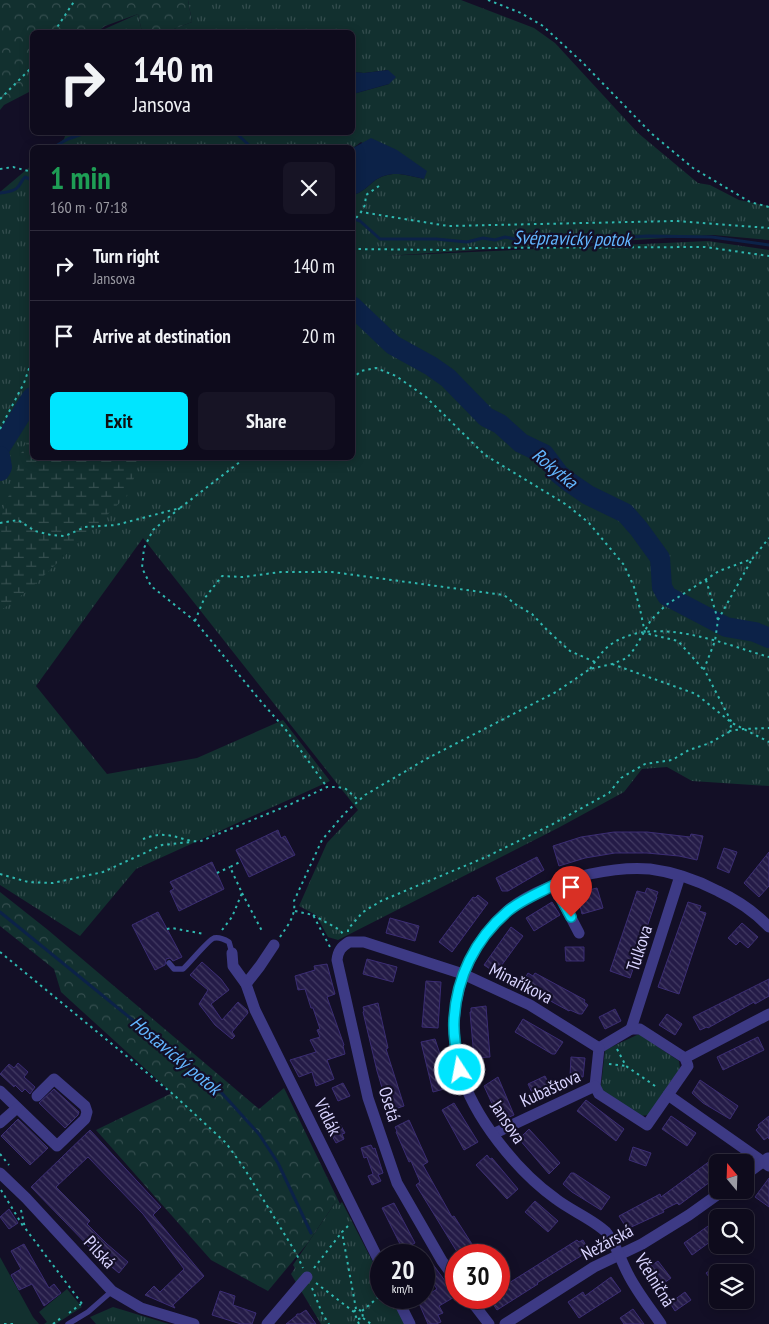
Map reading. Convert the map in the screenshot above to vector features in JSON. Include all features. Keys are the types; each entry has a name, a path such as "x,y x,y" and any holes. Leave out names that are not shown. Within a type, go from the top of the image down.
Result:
{"street":[{"name":"Jansova","path":"619,1255 607,1233 540,1188 515,1163 494,1134 468,1090 460,1070 454,1022 463,974 477,945 509,910 554,885 575,878 621,869 648,869 705,884 748,907 765,923"},
{"name":"Tulkova","path":"632,1029 680,876"},
{"path":"554,885 580,933"},
{"path":"765,923 769,909"},
{"name":"Minaříkova","path":"349,942 364,942 463,974 530,1005 600,1048"},
{"path":"337,960 340,948 349,942"},
{"path":"246,984 274,945"},
{"name":"Vidlák","path":"232,953 234,966 246,984 255,1010 371,1244"},
{"name":"Osetá","path":"337,960 368,1098 397,1183 445,1266"},
{"path":"685,1058 769,1014"},
{"path":"632,1029 640,1029 685,1058 688,1066 647,1126 599,1094 595,1086 600,1048 632,1029"},
{"path":"0,1091 57,1146 85,1119 87,1112 85,1106 54,1079 37,1096"},
{"name":"Kubaštova","path":"494,1134 595,1086"},
{"path":"668,1095 767,1162 754,1170"},
{"path":"0,1123 17,1108"},
{"name":"Pilská","path":"0,1173 26,1198 112,1291 142,1308 194,1324"},
{"name":"Nežárská","path":"505,1324 594,1267 642,1244 711,1199"},
{"name":"Včelničná","path":"619,1255 628,1275 661,1324"},
{"path":"267,1324 307,1277"},
{"path":"402,1309 410,1324"},
{"path":"477,1309 489,1324"}],"lane":[{"path":"169,963 174,969 183,969 214,936 229,942 232,953"},
{"path":"68,1324 88,1312 112,1291"}],"path":[{"path":"55,30 75,0"},
{"path":"488,0 521,13 543,26 583,63 652,134 693,168 750,202 769,207"},
{"path":"0,99 30,68"},
{"path":"0,169 13,167 30,171"},
{"path":"355,219 365,205 366,195 379,186"},
{"path":"360,213 448,226 676,221 769,228"},
{"path":"355,249 705,247 769,256"},
{"path":"0,429 24,384 30,366"},
{"path":"355,376 361,371 376,368 396,376 426,397 484,455 567,505 589,523 624,566 638,602 645,633"},
{"path":"242,460 153,530 144,548 142,568 151,586 195,621 286,730 327,787"},
{"path":"0,523 18,520 35,531 65,536 85,527 116,525 180,508"},
{"path":"704,669 715,641 718,620 752,559 769,538"},
{"path":"590,669 627,658 645,633 651,620 666,605 719,571 752,559"},
{"path":"195,621 204,599 222,576 243,577 281,572 332,572 504,594 515,604 532,614 570,651 595,662"},
{"path":"706,578 718,620"},
{"path":"274,945 290,923 295,911 294,901 322,840 344,814 365,795 428,758 556,692 590,669 611,644 627,635 680,632 769,657"},
{"path":"645,633 678,641 704,669 732,723 729,732"},
{"path":"612,664 696,694 732,723 769,742"},
{"path":"349,942 348,929 363,912 381,900 486,857 551,825 609,793 621,778 645,764 672,760 729,732 743,728 769,728"},
{"path":"0,874 28,882 53,883 104,872 162,845 201,841 221,834 327,787 338,786 359,801"},
{"path":"143,839 162,834 194,842"},
{"path":"217,873 242,861"},
{"path":"230,868 262,931"},
{"path":"167,929 172,928 214,936 230,922 242,892"},
{"path":"295,911 313,915 340,930 349,942"},
{"path":"313,915 337,960"},
{"path":"0,952 172,1093 226,1143 244,1168 296,1253 322,1313 329,1324"},
{"path":"613,1040 626,1066"},
{"path":"598,1063 626,1066 668,1095"},
{"path":"0,1189 20,1222 88,1312"},
{"path":"25,1228 21,1210 26,1198"},
{"path":"307,1277 350,1224"},
{"path":"342,1232 356,1309 354,1312"},
{"path":"307,1277 354,1312 359,1324"},
{"path":"362,1311 370,1304"},
{"path":"356,1309 362,1311"},
{"path":"362,1311 363,1318 371,1324"},
{"path":"358,1319 363,1318"},
{"path":"4,1324 16,1324"}],"green space":[{"path":"0,0 188,0 192,22 171,30 142,30 138,14 105,26 100,30 30,30 30,93 4,105 0,110"},
{"path":"188,0 461,0 534,28 555,43 638,133 698,183 710,185 739,200 769,206 769,240 713,235 385,256 708,241 769,250 769,786 692,781 667,767 642,769 624,792 558,828 338,940 328,937 316,915 299,906 327,843 358,810 143,538 36,686 107,774 197,758 283,720 330,781 136,869 80,936 0,885 0,192 30,167 30,460 355,460 355,194 385,175 398,174 424,179 361,142 355,146 56,145 64,139 65,135 355,135 355,93 389,84 388,70 355,72 355,30 171,30 192,22"},
{"path":"138,14 142,30 102,30"},
{"path":"30,434 30,460 140,460 128,495 30,589 0,611 0,523 4,507 14,483 20,456"},
{"path":"0,892 48,930 259,1109 284,1088 340,1204 337,1201 335,1203 307,1244 268,1291 211,1260 96,1130 172,1093 61,992 54,969 0,926"},
{"path":"639,1034 679,1061 680,1068 648,1115 641,1116 603,1091 601,1086 605,1050"},
{"path":"337,1200 339,1205 342,1202 370,1257 370,1309 397,1309 405,1324 321,1324 291,1274 295,1268 293,1265"},
{"path":"0,1257 33,1317 39,1324 0,1324"},
{"path":"67,1289 82,1307 56,1324 44,1324 47,1322 39,1312"},
{"path":"113,1307 169,1324 96,1324 90,1317"}],"water":[{"path":"388,70 396,77 389,84 355,93 355,72"},
{"path":"371,138 397,150 427,171 424,179 398,174 385,175 355,194 355,147"}],"building":[{"path":"278,830 281,838 285,836 295,855 249,877 236,850"},
{"path":"614,832 647,832 690,837 691,834 703,836 697,860 647,853 615,853 585,858 559,866 553,846 581,837"},
{"path":"724,848 737,852 729,873 717,868"},
{"path":"769,852 769,886 759,897 744,883"},
{"path":"537,857 544,870 508,891 502,891 496,878"},
{"path":"212,862 224,889 179,911 170,891 174,889 170,882"},
{"path":"597,888 603,908 582,914 577,893"},
{"path":"647,888 658,892 630,978 610,971 637,891 645,893"},
{"path":"478,895 488,903 452,952 439,942 473,897 475,898"},
{"path":"552,902 560,915 534,931 526,918"},
{"path":"688,902 701,906 699,911 706,913 679,994 658,987"},
{"path":"158,912 182,957 173,961 170,958 166,959 165,965 155,970 132,925"},
{"path":"390,918 419,926 415,941 386,933"},
{"path":"742,923 758,937 748,948 740,941 736,945 728,938"},
{"path":"511,927 523,936 496,973 484,965"},
{"path":"565,947 584,947 584,961 566,961"},
{"path":"367,959 397,967 393,982 363,974"},
{"path":"202,962 221,979 229,990 211,1004 222,1020 238,1002 247,1010 248,1013 232,1032 235,1036 232,1039 215,1025 199,1004 208,990 190,975"},
{"path":"327,964 335,994 327,997 344,1045 345,1054 327,1060 334,1079 316,1086 312,1072 299,1077 290,1060 316,1052 310,1040 320,1037 317,1030 320,1029 313,1008 311,1008 305,989 298,990 295,976 315,970 314,966"},
{"path":"528,973 533,976 535,973 585,1000 584,1002 588,1005 582,1014 569,1011 521,985"},
{"path":"769,979 769,996 755,1004 754,1002 708,1028 700,1030 693,1017"},
{"path":"426,981 441,982 438,1028 422,1027"},
{"path":"378,1003 388,1048 386,1049 404,1106 389,1111 363,1012 363,1007"},
{"path":"486,1006 490,1057 474,1058 470,1012 471,1008"},
{"path":"615,1009 621,1021 605,1029 599,1017"},
{"path":"667,1014 682,1024 675,1035 659,1025"},
{"path":"523,1019 563,1042 555,1054 515,1032"},
{"path":"758,1037 764,1050 723,1070 717,1057"},
{"path":"435,1039 443,1063 448,1088 433,1092 421,1042"},
{"path":"571,1057 585,1058 583,1077 570,1076"},
{"path":"18,1063 28,1072 24,1077 35,1087 30,1094 25,1089 22,1092 15,1085 14,1087 0,1074 9,1064 14,1068"},
{"path":"545,1076 551,1088 534,1097 528,1084"},
{"path":"498,1077 514,1115 500,1121 484,1086"},
{"path":"700,1080 738,1106 730,1119 703,1103 692,1093"},
{"path":"343,1083 350,1096 338,1101 332,1088"},
{"path":"54,1089 79,1112 65,1128 39,1103"},
{"path":"586,1100 624,1129 616,1141 577,1111"},
{"path":"454,1103 478,1142 464,1150 442,1110"},
{"path":"671,1116 696,1133 687,1146 662,1129"},
{"path":"769,1116 769,1139 768,1137 764,1140 756,1130 759,1127 758,1125"},
{"path":"18,1119 48,1148 30,1165 1,1136"},
{"path":"409,1120 428,1162 423,1165 452,1217 454,1216 472,1244 452,1244 416,1185 420,1182 411,1161 409,1162 395,1127"},
{"path":"340,1124 345,1133 342,1134 344,1139 336,1143 329,1130"},
{"path":"529,1129 560,1163 549,1174 519,1139"},
{"path":"90,1130 161,1207 153,1215 204,1276 173,1305 175,1308 145,1295 154,1286 160,1292 184,1269 143,1214 88,1157 56,1187 90,1221 87,1224 128,1262 119,1273 97,1255 31,1187"},
{"path":"371,1145 373,1149 375,1148 383,1173 378,1175 381,1181 372,1185 368,1176 373,1174 367,1157 364,1158 361,1148"},
{"path":"633,1147 651,1153 646,1166 629,1160"},
{"path":"487,1155 490,1159 492,1158 518,1189 507,1199 476,1165"},
{"path":"709,1162 709,1183 679,1205 677,1203 663,1210 664,1212 627,1229 619,1216 660,1194 661,1197"},
{"path":"571,1173 574,1173 610,1197 601,1210 572,1192 563,1184"},
{"path":"769,1178 769,1207 755,1197"},
{"path":"535,1201 558,1221 548,1232 525,1212"},
{"path":"394,1203 415,1243 400,1244 382,1208"},
{"path":"9,1209 18,1223 9,1229 0,1217"},
{"path":"709,1225 709,1243 692,1255 684,1243"},
{"path":"577,1240 579,1242 583,1240 589,1251 510,1302 510,1282"},
{"path":"24,1244 49,1288 54,1284 61,1293 44,1306 32,1284 19,1290 11,1275 21,1269 11,1251"},
{"path":"658,1261 671,1278 654,1290 642,1272"},
{"path":"435,1267 445,1281 445,1302 439,1306 443,1313 438,1315 441,1322 428,1324 421,1309 435,1309 435,1290 437,1289 435,1286"},
{"path":"611,1277 621,1291 579,1318 568,1302 583,1292 585,1296"},
{"path":"220,1291 235,1296 233,1305 256,1313 252,1324 241,1324 212,1315"},
{"path":"685,1292 691,1300 675,1311 670,1303"},
{"path":"633,1309 644,1324 624,1324 620,1318"},
{"path":"306,1310 316,1324 286,1324 297,1314"}],"waterway":[{"name":"Svépravický potok","path":"57,145 79,135"},
{"name":"Svépravický potok","path":"238,135 249,145"},
{"name":"Svépravický potok","path":"0,193 15,189 25,177 30,179"},
{"name":"Svépravický potok","path":"355,219 360,221 380,239 436,239 467,242 483,238 495,240 505,237 520,240 552,234 573,240 583,236 602,239 647,236 712,237 769,245"},
{"name":"Rokytka","path":"355,309 393,345 431,366 448,378 486,417 500,424 521,443 544,454 559,474 569,482 588,495 625,513 660,558 662,587 667,596 726,627 755,632 769,638"},
{"name":"Rokytka","path":"0,448 30,400"},
{"name":"Rokytka","path":"0,456 2,467 0,471"},
{"name":"Hostavický potok","path":"0,912 220,1091 259,1134 278,1163 311,1233"}],"route":[{"path":"460,1070 454,1022 463,974 477,945 509,910 554,885 571,917"}]}
